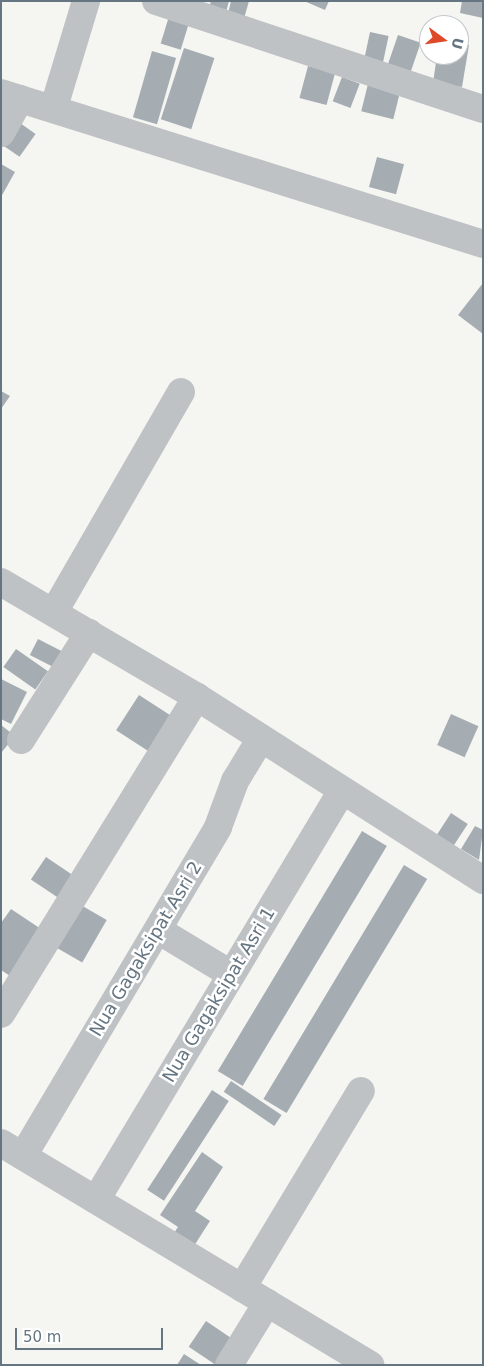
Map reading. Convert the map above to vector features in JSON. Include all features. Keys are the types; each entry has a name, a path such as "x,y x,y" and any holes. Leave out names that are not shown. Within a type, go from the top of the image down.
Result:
{"street":[{"path":"54,108 86,1"},
{"path":"156,1 483,110"},
{"path":"1,133 11,96 483,244"},
{"path":"54,612 180,392"},
{"path":"1,582 196,697 483,880"},
{"path":"22,740 89,633"},
{"path":"1,1014 196,697"},
{"name":"Nua Gagaksipat Asri 2","path":"12,1150 158,930 218,827 235,781 261,738"},
{"name":"Nua Gagaksipat Asri 1","path":"96,1200 342,790"},
{"path":"158,930 231,974"},
{"path":"242,1288 361,1091"},
{"path":"12,1150 370,1365"},
{"path":"229,1365 267,1303"}],"building":[{"path":"211,1 229,1 225,16 208,11"},
{"path":"231,1 249,1 243,22 227,18"},
{"path":"304,1 329,1 325,10"},
{"path":"462,1 483,1 483,18 460,13"},
{"path":"170,13 190,19 181,50 161,44"},
{"path":"370,32 389,36 382,67 363,63"},
{"path":"398,35 419,42 419,48 409,77 386,69"},
{"path":"184,48 214,58 191,129 161,119"},
{"path":"152,51 176,58 157,124 133,117"},
{"path":"436,65 466,65 462,87 433,83"},
{"path":"308,66 335,73 327,105 299,98"},
{"path":"342,77 360,84 350,108 333,101"},
{"path":"368,84 400,92 393,119 361,111"},
{"path":"20,123 36,134 20,157 4,146"},
{"path":"377,157 404,164 396,194 369,187"},
{"path":"1,164 15,172 1,197"},
{"path":"483,283 483,334 458,315"},
{"path":"1,391 10,396 1,409"},
{"path":"38,639 63,652 55,668 30,655"},
{"path":"16,649 48,671 35,689 3,667"},
{"path":"1,679 27,692 11,724 1,719"},
{"path":"139,695 178,720 155,755 116,730"},
{"path":"451,714 478,726 465,757 437,745"},
{"path":"1,725 15,736 1,753"},
{"path":"451,813 468,824 451,849 435,838"},
{"path":"475,826 483,830 479,860 461,849"},
{"path":"362,831 387,846 243,1086 218,1071"},
{"path":"46,857 77,878 62,900 31,879"},
{"path":"404,865 427,879 287,1113 263,1099"},
{"path":"79,904 107,920 82,962 54,946"},
{"path":"11,909 41,929 10,976 1,970 1,923"},
{"path":"231,1081 282,1115 274,1126 224,1092"},
{"path":"212,1090 229,1101 164,1201 147,1190"},
{"path":"202,1152 223,1167 195,1211 210,1221 192,1249 172,1236 178,1227 160,1215"},
{"path":"206,1321 233,1339 215,1365 189,1347"},
{"path":"184,1354 201,1365 177,1365"}]}
